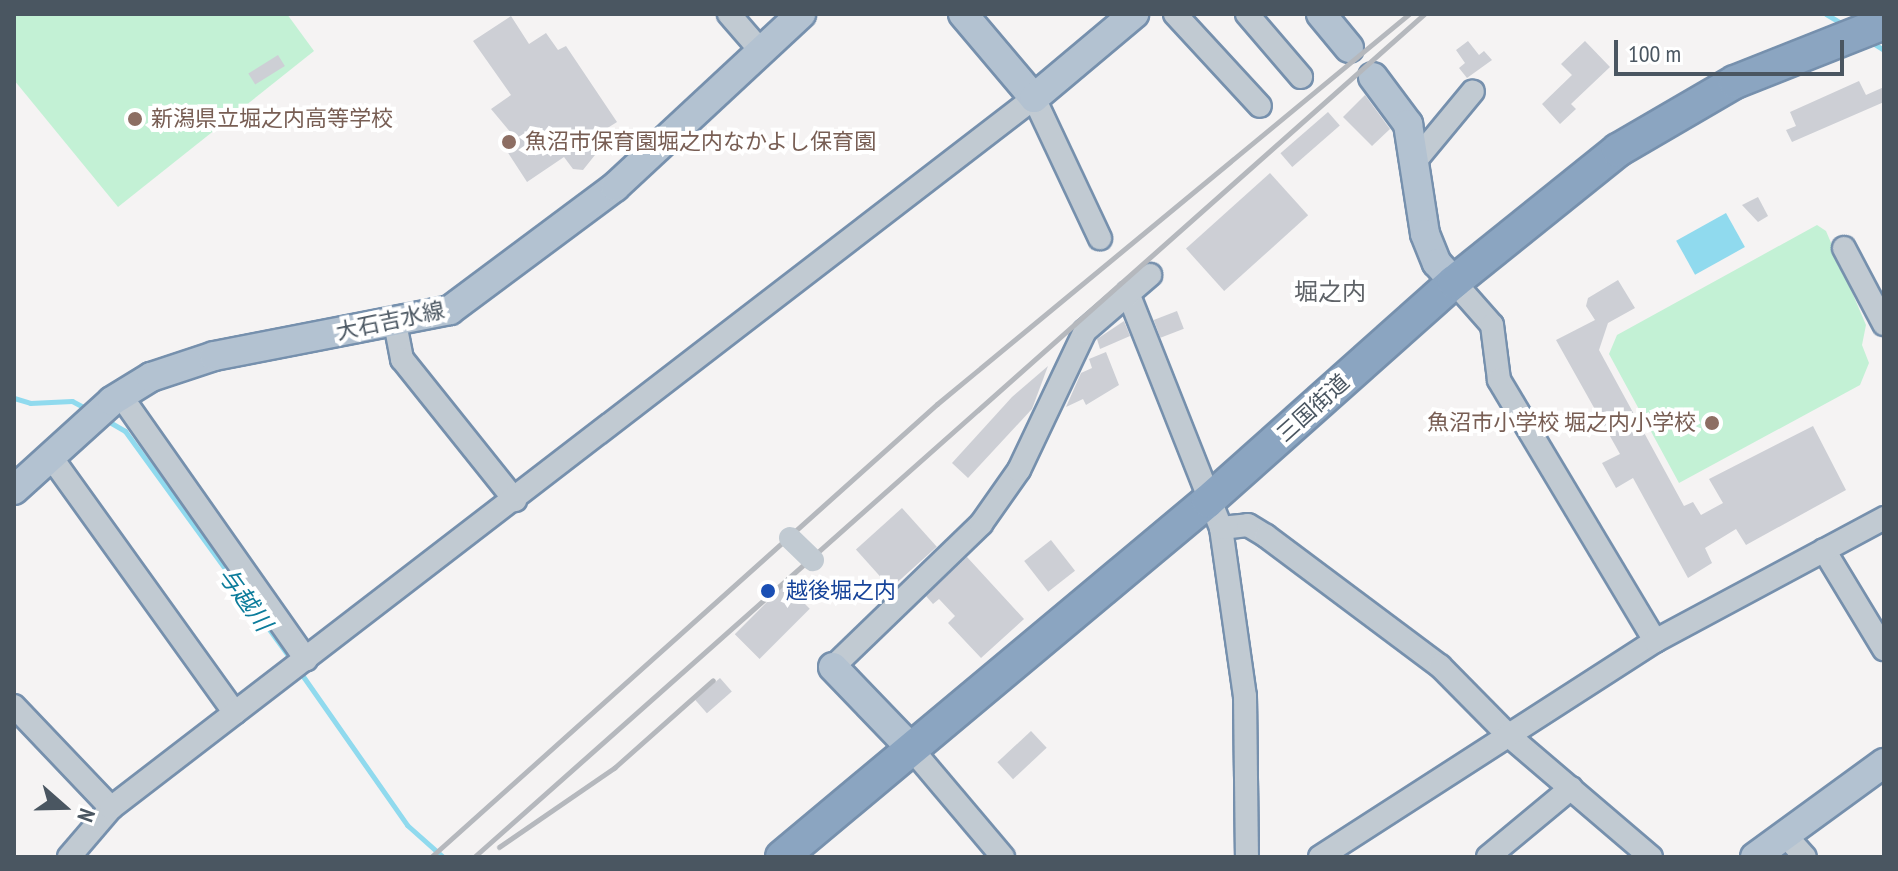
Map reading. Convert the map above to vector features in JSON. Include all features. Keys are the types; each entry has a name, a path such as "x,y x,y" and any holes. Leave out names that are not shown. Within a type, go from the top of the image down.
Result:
{"highway":[{"name":"三国街道","path":"782,857 910,747 1215,515 1454,282 1587,174 1668,119 1735,82 1884,23"}],"main road":[{"name":"大石吉水線","path":"14,490 121,396 151,377 214,356 450,310 485,287 615,187 801,14"},
{"path":"963,14 1034,98 1134,14"},
{"path":"1321,14 1349,48"},
{"path":"1373,77 1399,108 1416,160 1425,234 1437,263 1454,282"},
{"path":"833,667 910,747"},
{"path":"1755,857 1884,763"}],"street":[{"path":"729,14 761,51"},
{"path":"1175,14 1260,106"},
{"path":"1247,14 1301,77"},
{"path":"1416,160 1473,91"},
{"path":"69,857 111,808 1034,98 1100,238"},
{"path":"1844,248 1884,324"},
{"path":"833,667 981,524 1019,470 1085,331 1150,275"},
{"path":"1454,282 1492,325 1499,380 1655,641"},
{"path":"1128,293 1215,515 1245,696 1247,857"},
{"path":"395,323 402,359 515,500"},
{"path":"121,396 306,659"},
{"path":"51,457 235,713"},
{"path":"1215,515 1248,525 1266,536 1440,666 1508,735 1651,857"},
{"path":"1320,857 1655,641 1884,518"},
{"path":"790,538 813,560"},
{"path":"1824,550 1884,649"},
{"path":"14,706 111,808"},
{"path":"910,747 1003,857"},
{"path":"1488,857 1571,788"},
{"path":"1786,836 1805,857"}],"green space":[{"name":"新潟県立堀之内高等学校","path":"14,14 287,14 314,51 118,207 14,80"},
{"path":"1817,225 1826,231 1866,325 1862,345 1869,363 1860,385 1679,483 1609,354 1617,335"}],"water":[{"path":"1726,213 1745,247 1695,275 1676,241"}],"building":[{"path":"511,16 529,44 546,33 558,50 566,46 617,122 587,141 595,155 583,170 573,169 564,157 527,182 505,148 517,140 491,109 511,95 473,41"},
{"path":"1468,41 1479,55 1484,51 1492,60 1467,78 1459,68 1465,63 1456,50"},
{"path":"1585,41 1610,67 1571,104 1576,109 1560,124 1542,104 1572,75 1561,64"},
{"path":"278,55 285,66 255,85 248,74"},
{"path":"1859,81 1866,95 1884,87 1884,102 1792,142 1786,130 1796,126 1790,112"},
{"path":"1365,95 1390,129 1372,146 1343,117"},
{"path":"1328,112 1340,126 1292,167 1280,153"},
{"path":"1270,173 1308,215 1224,291 1186,249"},
{"path":"1758,197 1768,216 1758,222 1742,205"},
{"path":"1618,280 1635,308 1608,323 1599,350 1684,506 1693,502 1701,515 1723,503 1709,479 1813,426 1846,490 1746,545 1736,529 1705,548 1712,563 1688,578 1633,478 1616,488 1602,463 1620,454 1556,340 1595,320 1586,306 1588,298"},
{"path":"1177,311 1184,329 1160,338 1154,320"},
{"path":"1124,321 1130,336 1100,349 1097,339"},
{"path":"1106,352 1119,385 1086,405 1083,399 1066,407 1081,373 1092,368 1089,359"},
{"path":"1048,366 1032,409 968,478 952,463 1012,397"},
{"path":"902,508 937,547 891,588 856,549"},
{"path":"1051,540 1075,571 1048,592 1024,561"},
{"path":"967,557 1024,619 981,658 948,623 955,616 939,599 933,604 926,596"},
{"path":"785,584 810,609 760,659 735,634"},
{"path":"720,678 732,692 707,713 695,700"},
{"path":"1031,731 1047,748 1013,779 997,762"}],"waterway":[{"path":"1826,14 1846,26"},
{"path":"1871,42 1884,50"},
{"name":"与越川","path":"14,398 30,403 72,401 87,409"},
{"name":"与越川","path":"106,420 125,431 292,661"},
{"name":"与越川","path":"300,672 407,825 443,857"}],"railway":[{"path":"431,857 937,404 1409,14"},
{"path":"474,857 1424,14"},
{"path":"499,847 614,768 713,680"}],"place":[{"name":"新潟県立堀之内高等学校","path":"135,119"},
{"name":"魚沼市保育園堀之内なかよし保育園","path":"509,142"},
{"name":"魚沼市小学校 堀之内小学校","path":"1712,423"},
{"name":"越後堀之内","path":"768,591"}],"district":[{"name":"堀之内","path":"1330,292"}]}
